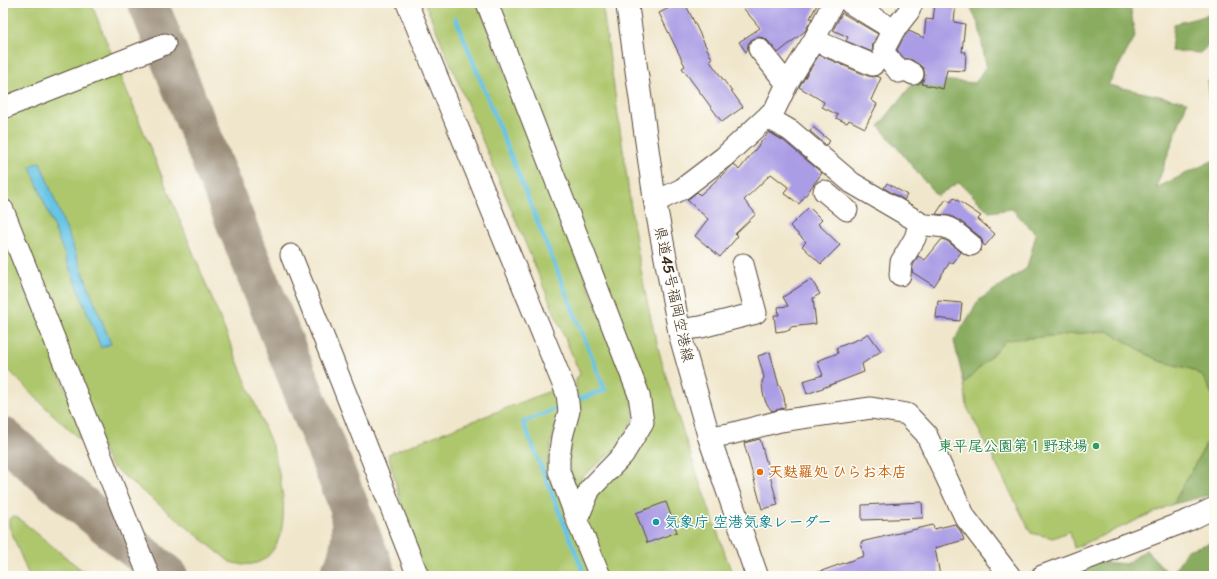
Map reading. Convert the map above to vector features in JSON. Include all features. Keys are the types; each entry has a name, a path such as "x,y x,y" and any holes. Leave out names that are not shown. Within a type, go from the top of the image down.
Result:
{"main road":[{"name":"県道45号福岡空港線","path":"628,3 655,202 679,330 709,437 748,542 757,573"}],"street":[{"path":"408,3 567,394 569,410 561,444 559,471 600,576"},
{"path":"418,3 562,358 562,384"},
{"path":"487,3 639,395 643,422 623,455 590,489 577,520"},
{"path":"655,202 682,189 724,157 767,117 775,108 787,84 814,40 833,3"},
{"path":"850,3 894,30"},
{"path":"912,3 909,11 894,30 884,49 885,54 899,72 906,70 913,74"},
{"path":"814,40 873,66"},
{"path":"3,108 165,44"},
{"path":"759,49 787,84"},
{"path":"767,117 791,131 852,183 917,221 916,238 901,262 900,275"},
{"path":"836,202 852,183"},
{"path":"3,210 149,576"},
{"path":"917,224 946,227 954,231 971,245"},
{"path":"291,255 418,576"},
{"path":"679,330 701,327 756,313 743,264"},
{"path":"709,437 780,425 821,420 871,408 907,414 926,434 965,517 1010,576"},
{"path":"1042,576 1189,520 1214,508"}],"green space":[{"path":"3,3 91,3 112,55 3,98"},
{"path":"425,3 478,3 631,395 634,417 621,444 582,477 576,491 568,462 576,413 576,379 580,374"},
{"path":"496,3 602,3 641,272 649,312 662,363 681,424 733,576 606,576 585,524 597,493 651,422"},
{"path":"969,3 1130,3 1135,37 1108,85 1187,102 1156,188 1214,160 1214,398 1202,375 1191,369 1159,361 1108,331 1006,340 964,384 954,341 979,300 1027,268 1036,234 1012,209 989,212 959,182 937,196 879,126 917,78 975,83 986,66 979,26"},
{"path":"1214,12 1214,40 1200,53 1171,51 1174,24 1209,15"},
{"path":"118,69 273,448 282,489 283,518 281,532 276,545 268,556 260,562 240,564 230,562 109,464 3,193 3,112"},
{"path":"1208,81 1214,82 1214,135"},
{"path":"3,222 87,446 45,407 3,364"},
{"name":"東平尾公園第１野球場","path":"1108,331 1159,361 1191,369 1202,375 1214,398 1214,430 1173,504 1074,548 1070,531 1053,538 1031,533 967,407 964,384 1006,340"},
{"path":"558,388 559,416 552,440 548,463 592,576 423,576 416,559 388,454"},
{"path":"1214,430 1214,494 1173,504"},
{"path":"14,516 89,576 29,576 9,526 9,519"},
{"path":"1214,542 1214,576 1171,576 1187,550"},
{"path":"1146,550 1171,576 1032,576 1079,560 1126,564"}],"water":[{"path":"40,162 111,344 101,348 30,166"}],"building":[{"path":"671,3 685,3 712,59 709,60 743,107 722,122 682,68 685,66 659,13 673,6"},
{"path":"739,3 818,3 810,18 812,19 805,31 778,53 768,41 764,38 758,37 751,40 748,44 746,52 739,42 760,28"},
{"path":"935,3 956,3 954,22 965,24 962,52 966,52 965,71 947,70 943,89 922,84 925,74 923,68 912,60 904,58 897,50 909,31 924,38 926,19 933,20"},
{"path":"842,13 878,34 873,43 872,52 846,41 848,37 833,30"},
{"path":"819,55 868,76 877,76 881,78 871,100 877,104 865,128 849,120 847,123 836,118 838,115 822,107 824,102 799,87"},
{"path":"813,127 830,141 826,145 810,131"},
{"path":"769,132 784,141 822,173 799,204 784,193 788,187 771,174 744,200 756,214 735,234 738,236 720,257 695,236 708,219 687,200 697,192 700,195 734,164 739,170"},
{"path":"887,183 907,195 904,200 884,188"},
{"path":"954,198 981,216 978,219 995,234 985,246 979,236 961,222 951,216 936,214 946,199 951,202"},
{"path":"809,207 822,220 818,224 840,245 821,264 802,246 806,242 790,226"},
{"path":"942,239 961,252 953,263 950,262 934,286 912,272 913,266 918,256 925,260"},
{"path":"811,279 820,294 813,298 816,324 790,327 790,330 776,332 774,315 779,315 778,307 788,306 783,297"},
{"path":"938,301 962,303 960,321 936,318"},
{"path":"868,333 881,351 862,364 864,372 807,394 803,381 823,375 817,361 838,353 836,348 861,338"},
{"path":"770,352 779,386 784,397 785,406 784,408 772,411 766,403 763,393 762,382 764,377 758,356"},
{"name":"天麩羅処 ひらお本店","path":"760,439 778,505 762,509 744,443"},
{"name":"気象庁 空港気象レーダー","path":"666,502 677,532 647,543 636,513"},
{"path":"922,502 923,518 862,520 862,505"},
{"path":"955,524 961,532 964,540 935,548 940,576 813,576 813,574 864,556 861,542 933,525 934,529"}],"waterway":[{"path":"456,19 605,390 573,401"},
{"path":"563,406 523,422 585,576"}],"taxiway":[{"path":"148,3 377,576"},
{"path":"3,437 55,483 168,576"},
{"path":"339,576 346,562 350,547 350,515"}],"place":[{"name":"東平尾公園第１野球場","path":"1096,446"},
{"name":"天麩羅処 ひらお本店","path":"760,472"},
{"name":"気象庁 空港気象レーダー","path":"656,522"}]}
